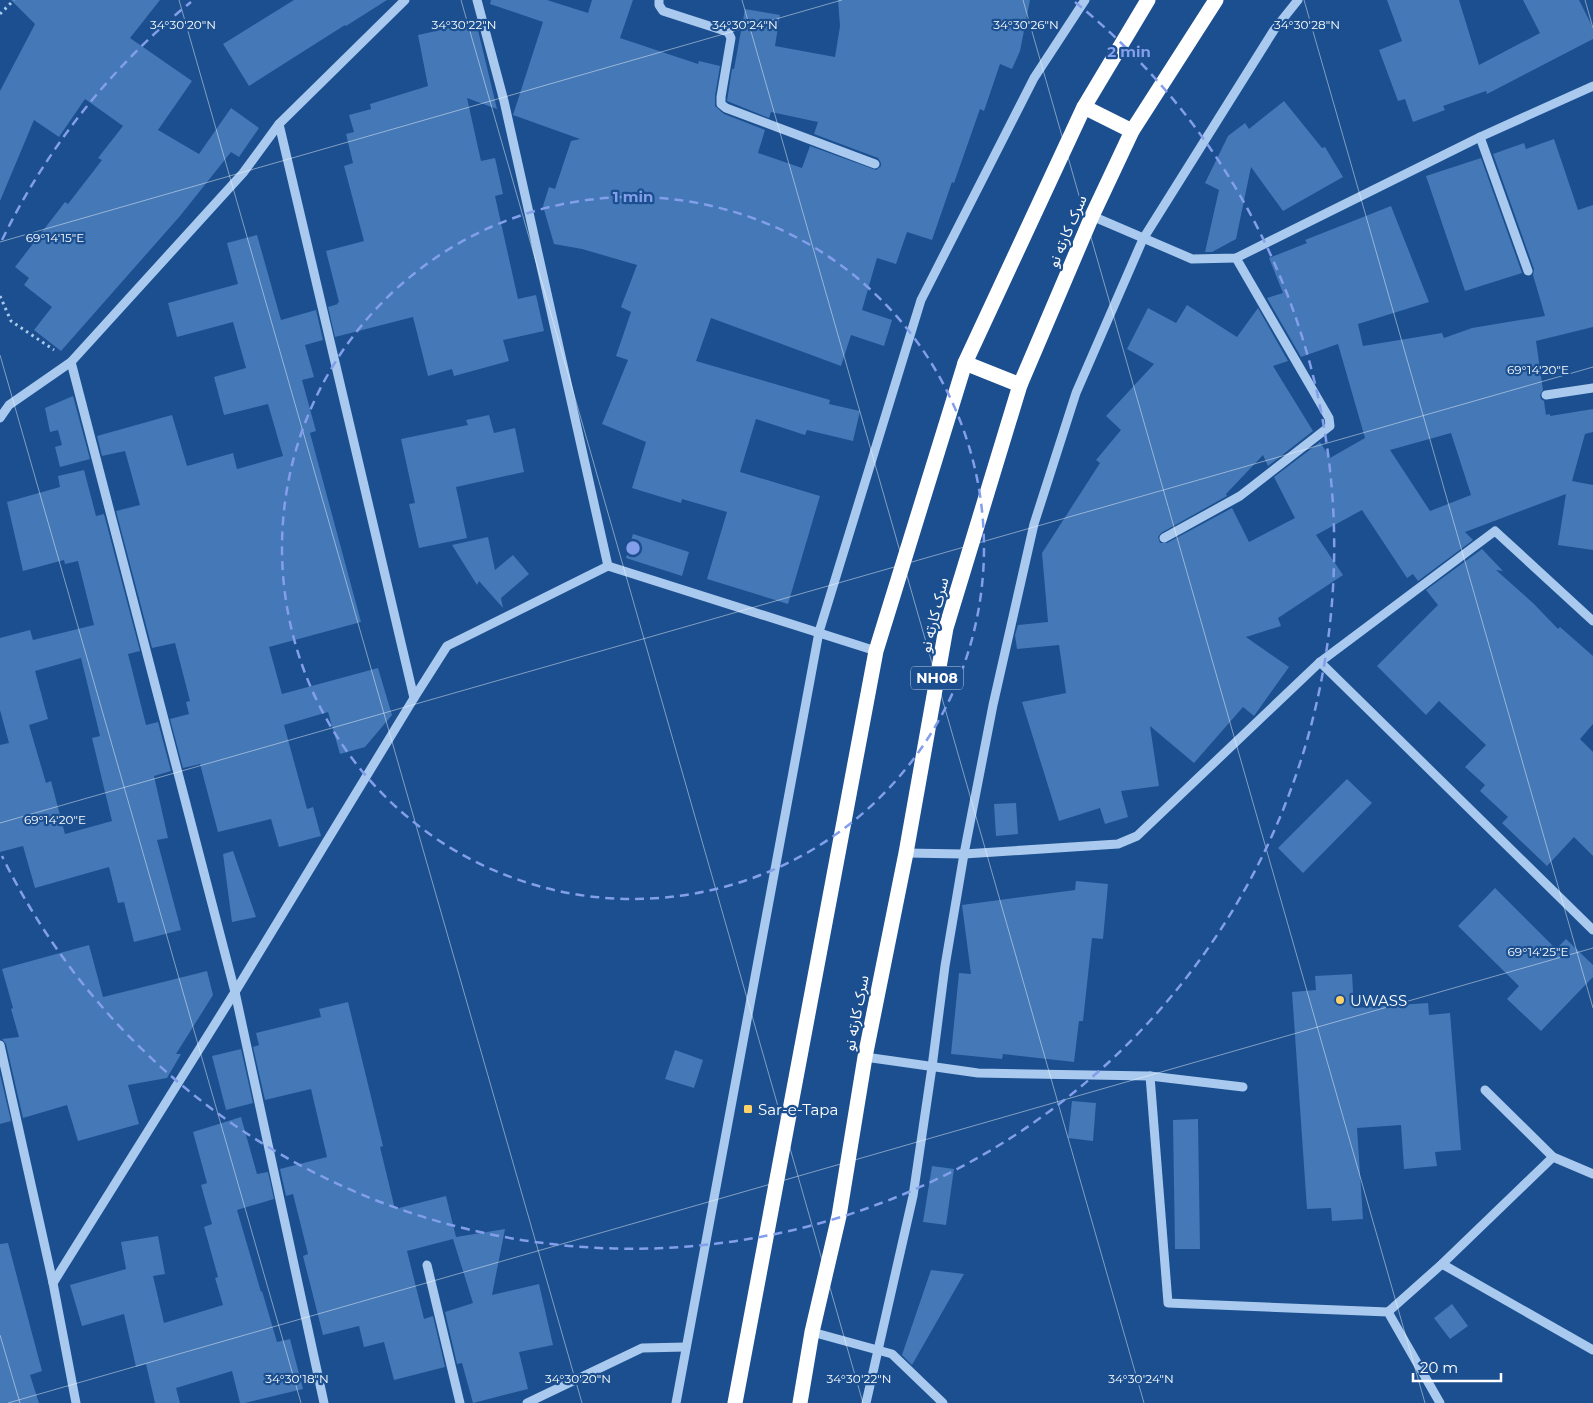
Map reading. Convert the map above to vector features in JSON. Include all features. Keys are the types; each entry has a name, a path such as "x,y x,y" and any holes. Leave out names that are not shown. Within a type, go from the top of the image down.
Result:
{"highway":[{"path":"735,1403 876,651 965,363 1084,107 1148,0"},
{"name":"سرک کارته نو","path":"800,1403 812,1332 839,1216 865,1057 906,853 946,628 1020,385 1092,216 1132,131 1216,0"},
{"path":"1084,107 1132,131"},
{"path":"965,363 1020,385"}],"street":[{"path":"0,418 9,405 71,362 243,173 279,124 405,0"},
{"path":"477,0 504,101 608,566"},
{"path":"659,0 662,11 728,32 731,38 721,97 721,104 726,108 875,164"},
{"path":"676,1403 819,632 921,300 1034,78 1085,0"},
{"path":"866,1403 913,1196 945,966 964,854 993,706 1034,524 1076,393 1143,239 1274,30 1298,0"},
{"path":"1092,216 1192,259 1236,258 1480,137 1593,86"},
{"path":"279,124 414,698"},
{"path":"1480,137 1528,271"},
{"path":"1164,538 1240,496 1330,426 1329,418 1236,258"},
{"path":"71,362 236,992 324,1403"},
{"path":"1546,395 1593,388"},
{"path":"906,853 964,854 1118,844 1137,836 1320,662 1495,531 1593,621"},
{"path":"53,1283 236,992 447,646 608,566 876,651"},
{"path":"1320,662 1593,930"},
{"path":"0,1045 53,1283 76,1403"},
{"path":"865,1057 978,1073 1150,1076 1243,1087"},
{"path":"1150,1076 1168,1303 1388,1312 1442,1264 1553,1157"},
{"path":"1485,1090 1553,1157 1593,1174"},
{"path":"1442,1264 1593,1350"},
{"path":"427,1265 460,1403"},
{"path":"1388,1312 1440,1403"},
{"path":"812,1332 892,1354 943,1403"},
{"path":"527,1403 642,1348 686,1347"}],"path":[{"path":"0,14 14,0"},
{"path":"0,296 11,321 71,362"}],"building":[{"path":"11,0 160,0 130,38 192,81 158,130 199,154 231,108 259,128 239,157 231,152 180,216 61,351 34,330 52,307 24,285 29,278 15,267 65,202 68,204 102,160 98,158 123,126 85,99 59,137 34,120 0,201 0,91 35,24"},
{"path":"294,0 387,0 249,86 223,44"},
{"path":"491,0 547,0 588,13 592,0 633,0 620,38 698,64 699,61 720,66 715,106 724,114 765,130 758,153 802,168 810,146 876,170 881,166 878,158 814,134 818,122 771,112 769,118 727,101 745,9 780,15 775,46 835,57 840,26 838,0 1030,0 1020,51 1012,69 1000,64 984,111 980,109 932,240 907,232 896,264 877,258 862,310 892,320 884,346 851,335 841,366 711,318 696,361 830,400 829,404 860,411 853,441 807,430 805,435 756,419 740,472 820,496 788,604 707,579 727,512 682,499 681,503 632,488 646,442 602,424 628,360 616,356 631,312 621,307 637,265 582,249 554,244 543,206 549,187 555,189 571,141 580,139 513,115 543,22 490,4"},
{"path":"1387,0 1459,0 1479,65 1540,33 1523,0 1579,0 1593,28 1593,39 1487,94 1486,91 1443,106 1445,110 1413,122 1405,99 1398,101 1379,50 1402,41"},
{"path":"476,22 497,109 467,98 481,161 495,158 503,194 495,196 518,299 536,295 544,331 503,340 509,361 454,376 452,369 428,376 413,317 335,337 328,307 339,302 326,251 364,241 344,166 353,163 346,134 354,132 349,115 371,109 370,104 428,86 418,35"},
{"path":"1284,101 1322,148 1325,147 1343,177 1283,211 1251,167 1236,239 1212,252 1205,252 1219,190 1205,183 1228,136 1245,123 1249,129"},
{"path":"1554,139 1578,210 1593,205 1593,327 1536,341 1543,390 1540,395 1544,401 1546,415 1593,409 1593,432 1585,434 1572,481 1593,485 1593,550 1558,545 1566,494 1465,532 1473,540 1418,581 1413,574 1407,578 1362,510 1316,535 1343,575 1278,618 1281,626 1246,637 1289,667 1254,716 1243,707 1194,763 1150,726 1159,786 1121,791 1128,817 1105,824 1100,808 1059,821 1022,702 1066,693 1059,645 1017,649 1015,635 1018,625 1048,622 1042,553 1100,463 1096,460 1121,430 1106,416 1154,364 1127,349 1148,308 1176,323 1187,305 1237,337 1258,308 1288,361 1273,366 1313,431 1268,466 1263,455 1226,494 1227,496 1161,533 1158,537 1160,543 1167,543 1232,508 1249,542 1295,518 1274,477 1320,442 1330,458 1365,438 1338,344 1301,357 1267,298 1283,293 1269,258 1307,243 1305,240 1391,206 1429,302 1358,324 1363,346 1442,333 1444,338 1472,328 1545,316 1533,275 1534,269 1493,154 1524,143 1526,149","holes":["1451,433 1471,495 1430,511 1390,450"]},
{"path":"1481,158 1522,273 1465,291 1426,176"},
{"path":"257,235 281,320 316,310 323,340 305,345 314,377 302,380 316,431 310,433 361,622 269,647 282,694 378,668 392,715 365,747 340,754 328,712 284,725 307,809 313,807 321,836 279,847 271,819 218,832 200,764 183,768 170,719 189,714 186,702 190,701 175,643 152,648 116,511 140,505 125,451 102,456 97,436 172,415 187,466 233,453 237,469 283,456 268,404 224,415 214,377 246,368 233,322 177,337 168,303 238,284 227,243"},
{"path":"73,396 90,459 60,467 55,447 62,445 58,430 50,432 45,408"},
{"path":"489,415 494,433 515,428 524,472 456,487 467,538 419,548 409,504 415,503 401,439 468,425 466,420"},
{"path":"84,470 96,516 104,514 140,651 128,654 146,725 158,722 171,771 154,776 168,838 157,840 181,930 134,942 124,902 118,903 109,867 35,888 23,846 0,852 0,745 9,743 0,710 0,638 30,630 33,640 94,625 78,561 65,564 64,560 23,571 7,502 60,487 58,476","holes":["81,658 100,736 92,738 112,821 65,834 51,781 46,783 29,725 48,719 35,671"]},
{"path":"633,534 689,552 682,576 626,558"},
{"path":"488,537 495,570 513,555 529,574 501,598 503,608 479,581 477,585 452,545"},
{"path":"1482,549 1503,571 1496,570 1534,604 1558,629 1560,627 1593,656 1593,724 1580,739 1593,752 1593,856 1574,837 1547,866 1502,823 1508,817 1480,791 1485,785 1465,767 1486,745 1439,701 1426,715 1377,666 1438,605 1426,590"},
{"path":"1347,779 1372,803 1303,873 1278,848"},
{"path":"1016,803 1018,834 996,836 994,804"},
{"path":"233,851 256,917 232,922 223,854"},
{"path":"1076,881 1108,884 1103,939 1092,938 1083,1021 1079,1021 1074,1062 1003,1054 1002,1059 951,1054 959,973 971,974 962,905 1075,890"},
{"path":"1495,888 1556,949 1566,939 1593,965 1593,977 1541,1031 1507,999 1519,986 1458,926"},
{"path":"89,945 103,997 207,971 213,995 176,1054 181,1054 167,1078 128,1085 139,1124 78,1141 67,1105 23,1118 6,1044 2,1039 19,1037 2,969"},
{"path":"1352,974 1354,1008 1428,1003 1429,1015 1450,1013 1461,1150 1435,1152 1437,1166 1404,1169 1401,1125 1357,1128 1363,1219 1332,1221 1331,1208 1307,1209 1292,992 1316,990 1315,976"},
{"path":"348,1002 383,1146 380,1147 395,1209 446,1196 456,1237 505,1229 492,1295 539,1284 553,1345 519,1352 528,1389 473,1403 462,1363 457,1364 445,1312 473,1303 453,1239 407,1251 424,1319 433,1316 445,1367 394,1380 384,1342 364,1347 359,1326 323,1335 303,1256 308,1254 293,1194 286,1196 280,1169 327,1157 311,1089 265,1100 253,1047 259,1045 256,1033 321,1017 319,1009"},
{"path":"241,1049 253,1103 226,1110 212,1056"},
{"path":"675,1050 703,1060 694,1088 665,1079"},
{"path":"0,1074 11,1121 0,1124"},
{"path":"1072,1101 1096,1103 1093,1141 1068,1138"},
{"path":"241,1117 257,1174 268,1172 274,1199 237,1210 277,1342 290,1339 303,1389 240,1403 232,1371 176,1388 180,1403 155,1403 146,1364 136,1367 124,1314 82,1326 70,1285 126,1269 121,1242 158,1236 165,1274 153,1276 164,1323 223,1305 215,1278 218,1277 204,1227 212,1224 201,1185 207,1183 193,1132"},
{"path":"1198,1119 1200,1249 1175,1249 1173,1120"},
{"path":"932,1166 954,1169 946,1225 923,1222"},
{"path":"8,1243 42,1371 30,1375 39,1403 0,1403 0,1244"},
{"path":"931,1270 964,1274 912,1365 902,1355"},
{"path":"1452,1304 1468,1326 1450,1339 1434,1318"}],"place":[{"name":"UWASS","path":"1340,1000"},
{"name":"Sar-e-Tapa","path":"748,1109"}]}
